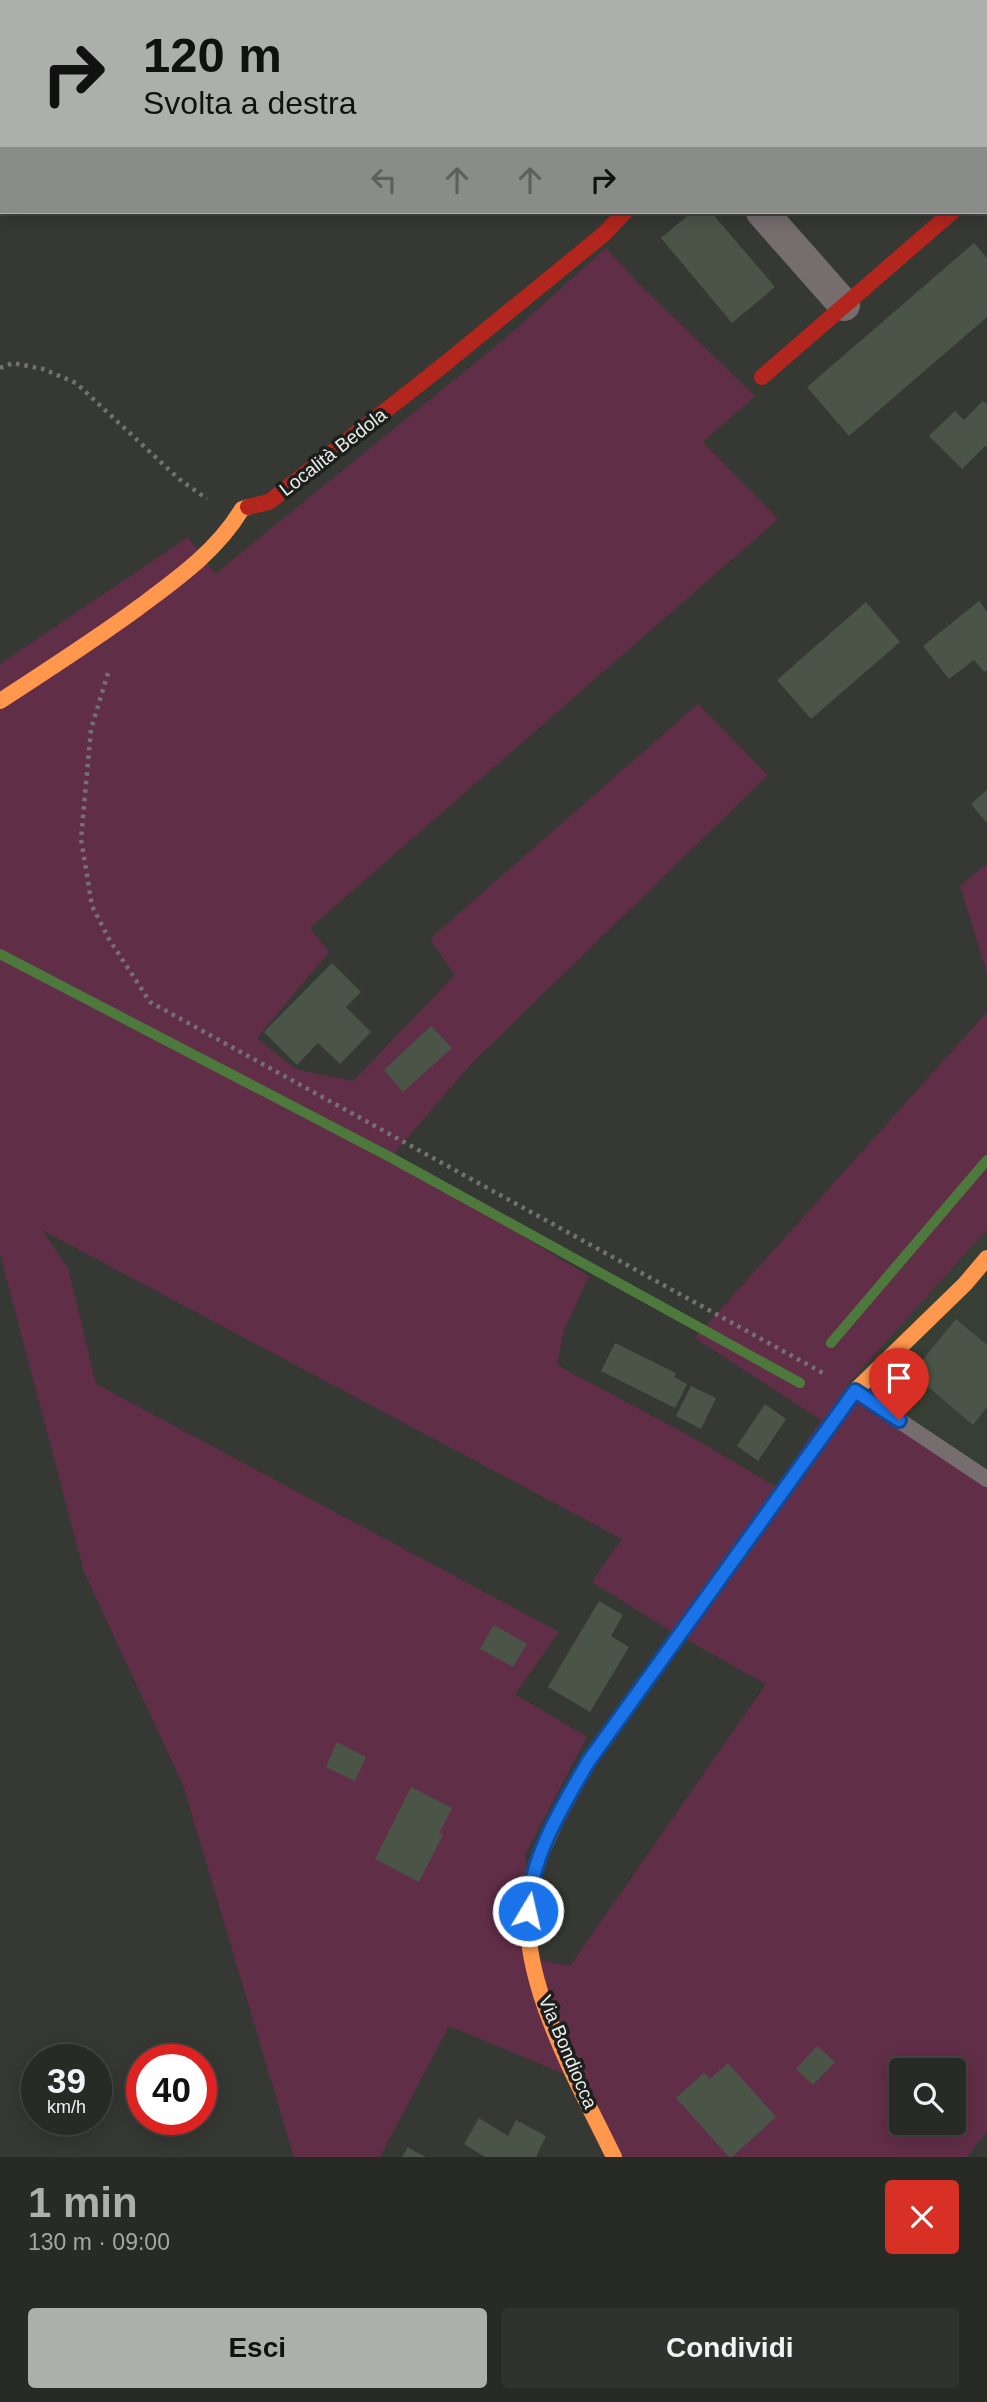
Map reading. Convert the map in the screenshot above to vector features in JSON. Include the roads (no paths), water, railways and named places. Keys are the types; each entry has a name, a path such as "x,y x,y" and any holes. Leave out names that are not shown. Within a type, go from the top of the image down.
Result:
{"street":[{"name":"Località Bedola","path":"0,701 123,621 204,556 231,529 242,509 269,502 478,337 604,234 623,214"},
{"path":"764,214 844,305"},
{"path":"762,377 950,214"},
{"name":"Via Bondiocca","path":"614,2157 553,2025 538,1979 527,1931 529,1891 558,1814 588,1762 855,1391 965,1284 987,1258"}],"lane":[{"path":"855,1391 987,1479"}],"waterway":[{"path":"0,954 390,1157 800,1383"},
{"path":"831,1343 987,1160"}]}
